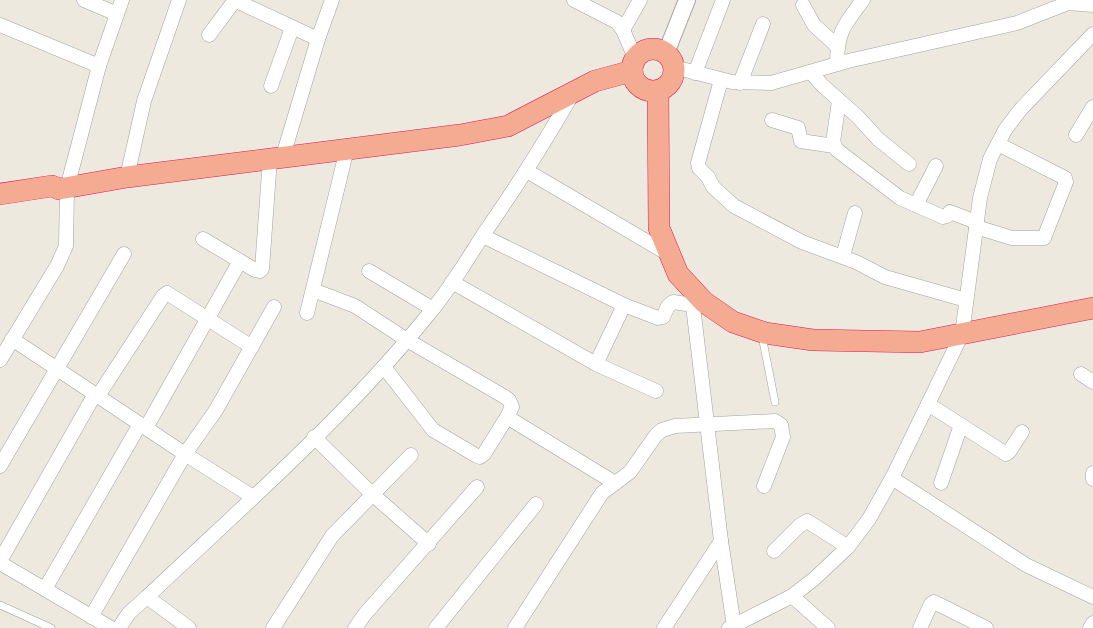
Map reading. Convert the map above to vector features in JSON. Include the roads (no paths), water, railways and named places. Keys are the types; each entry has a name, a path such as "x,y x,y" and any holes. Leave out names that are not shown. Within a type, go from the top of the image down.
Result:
{"highway":[{"path":"0,194 52,186 63,188 276,157 460,135 508,126 576,89 633,65 644,50 657,49 670,60 671,81 658,91 639,86 634,81 633,65"},
{"path":"658,91 659,228 678,274 692,297 704,302 733,322 761,332 813,340 920,342 1093,308"},
{"path":"0,205 52,197 63,188"}],"street":[{"path":"84,0 117,14"},
{"path":"0,360 57,266 66,246 63,188 99,66 122,0"},
{"path":"127,177 144,101 179,0"},
{"path":"209,35 235,0 318,39"},
{"path":"203,239 258,271 264,266 276,157 332,0"},
{"path":"574,0 617,22 623,30 633,65"},
{"path":"623,30 640,0"},
{"path":"687,0 670,60 695,73 721,80 771,83 837,64 1017,23 1068,3 1093,5"},
{"path":"695,73 723,0"},
{"path":"837,64 837,46 842,29 863,0"},
{"path":"803,5 814,25 837,46"},
{"path":"740,82 763,24"},
{"path":"0,25 99,66"},
{"path":"271,86 292,28"},
{"path":"483,236 624,305 660,318 665,315 668,306 673,302 692,297 732,627 753,622 814,579 848,547 869,519 892,478 962,334 980,198 990,159 1005,130 1021,109 1087,51 1093,34"},
{"path":"811,72 878,139 909,164"},
{"path":"721,80 698,163 699,168 708,177 713,187 734,206 811,246 843,256 885,277 966,300"},
{"path":"119,628 129,614 253,497 384,367 407,340 453,282 527,171 576,89"},
{"path":"834,146 839,100"},
{"path":"1076,135 1093,107"},
{"path":"772,120 798,128 801,141 834,146 893,193 916,205 944,217 950,212 976,225 1012,238 1044,238 1066,182 1065,178 998,144"},
{"path":"307,313 347,149"},
{"path":"916,205 936,166"},
{"path":"527,171 670,255"},
{"path":"843,256 855,213"},
{"path":"0,466 124,254"},
{"path":"45,589 240,261"},
{"path":"369,271 433,309"},
{"path":"453,282 596,364 656,391"},
{"path":"313,290 355,306 407,340 505,397 512,407 480,457 433,430 384,367"},
{"path":"111,628 0,562 97,395 165,294 169,294 252,347"},
{"path":"596,364 624,305"},
{"path":"91,616 185,454 216,410 274,307"},
{"path":"12,339 253,497"},
{"path":"1081,374 1093,382"},
{"path":"928,404 1005,454 1009,452 1022,432"},
{"path":"507,417 615,483"},
{"path":"515,628 602,493 630,471 662,430 675,426 770,419 781,425 783,437 764,486"},
{"path":"941,483 961,425"},
{"path":"314,437 371,493 429,544"},
{"path":"273,628 332,536 371,493 411,455"},
{"path":"1093,473 1093,479"},
{"path":"892,478 1026,565 1093,597"},
{"path":"355,628 477,487"},
{"path":"436,628 536,504"},
{"path":"774,551 807,521 848,547"},
{"path":"664,628 721,541"},
{"path":"792,596 828,628"},
{"path":"147,597 189,628"},
{"path":"920,628 934,602 986,628"},
{"path":"1090,628 1093,622"}],"lane":[{"path":"761,332 775,402"},
{"path":"0,605 51,628"}]}
